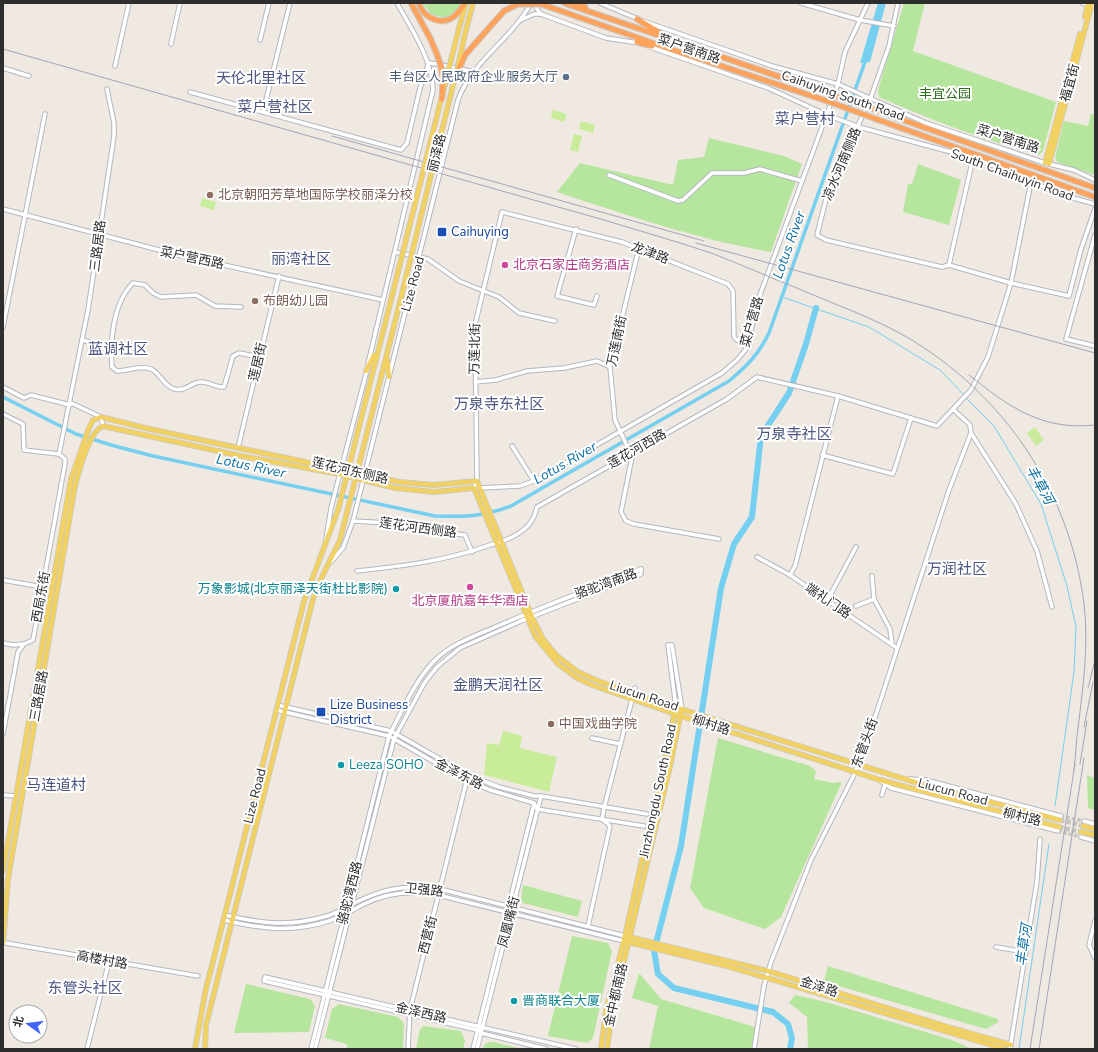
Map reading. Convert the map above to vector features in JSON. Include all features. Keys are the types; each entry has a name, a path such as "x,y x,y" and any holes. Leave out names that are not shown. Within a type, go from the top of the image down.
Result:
{"highway":[{"path":"411,3 442,64 444,74 442,99"},
{"path":"419,3 425,14 440,21 450,19 457,14 466,3"},
{"path":"454,80 465,55 504,11 518,4 538,3"},
{"name":"Caihuying South Road","path":"538,3 876,119 1095,198"},
{"path":"564,3 598,15"},
{"path":"577,3 598,15"},
{"name":"Caihuying South Road","path":"598,15 830,94 1095,188"},
{"path":"637,19 671,40"},
{"path":"637,42 673,50"},
{"path":"1010,168 1023,177"}],"main road":[{"name":"丽泽路","path":"391,300 466,3"},
{"name":"丽泽路","path":"400,302 473,3"},
{"name":"福宜街","path":"1047,163 1091,4"},
{"name":"Lize Road","path":"195,1049 205,993 225,918 276,707 306,594 338,510 391,300"},
{"name":"Lize Road","path":"205,1049 206,1025 314,595 331,562 340,540 356,482 400,302"},
{"path":"366,371 379,347"},
{"path":"386,355 389,376"},
{"name":"莲花河东侧路","path":"101,417 238,448 418,485 446,485 477,481"},
{"name":"三路居路","path":"3,871 71,479 80,448 88,428 93,420 101,417"},
{"name":"莲花河东侧路","path":"104,426 236,455 340,474 347,476 356,482 434,492 474,488"},
{"name":"三路居路","path":"4,943 9,871 74,494 81,463 95,431 104,426"},
{"name":"Liucun Road","path":"477,481 531,614 543,639 564,663 589,678 634,690 682,709 924,785 1060,818"},
{"name":"柳村路","path":"474,488 495,544 526,616 544,649 563,669 585,682 675,714 880,780 1059,829"},
{"name":"Jinzhongdu South Road","path":"627,939 676,707"},
{"name":"Jinzhongdu South Road","path":"601,1049 606,1011 627,939 682,709"},
{"path":"1083,823 1095,829"},
{"path":"1081,835 1095,835"},
{"name":"金泽路","path":"627,939 768,971 1011,1047"},
{"name":"金中都南路","path":"606,1049 627,939"},
{"name":"金泽路","path":"667,949 1005,1049"}],"street":[{"path":"115,66 129,3"},
{"path":"171,44 180,3"},
{"path":"260,40 269,3"},
{"path":"263,112 290,3"},
{"name":"Lize Road","path":"324,546 331,508 366,371 433,90 429,64 397,3"},
{"name":"Lize Road","path":"331,562 342,548 355,514 458,100 463,88 474,72 521,20 531,3"},
{"path":"538,3 537,9 541,14"},
{"name":"菜户营南路","path":"600,3 637,19 772,66 838,84 871,97 926,123 1047,163 1074,170 1095,180"},
{"path":"801,3 860,20 894,26"},
{"name":"菜户营路","path":"474,488 520,486 534,481 722,373 740,357 747,343 761,292 838,84 845,52 868,3"},
{"name":"凉水河南侧路","path":"898,3 894,26 871,97 859,127 828,191 817,235 826,240 942,267 948,266"},
{"path":"1082,3 1091,4"},
{"path":"521,20 534,14 541,14"},
{"name":"菜户营南路","path":"541,14 606,38 637,42 768,88 827,115 859,127"},
{"path":"190,92 403,150 407,143 420,88 429,64 437,64 474,72"},
{"path":"3,68 29,76"},
{"name":"三路居路","path":"59,454 70,404 101,235 105,192 115,130 106,89"},
{"path":"3,327 45,114"},
{"name":"South Chaihuyin Road","path":"859,127 973,158 1023,177 1058,194 1095,204"},
{"path":"973,158 948,266 1011,283 1078,298"},
{"path":"609,175 678,201 682,200 712,173 744,173 760,169 802,181"},
{"path":"1031,182 1011,283 988,357 971,390 954,410 970,425 971,433 1016,504 1037,551 1052,607"},
{"name":"菜户营西路","path":"3,209 178,255 383,300"},
{"path":"1069,296 1081,249 1095,209"},
{"name":"龙津路","path":"502,212 576,229 639,248 728,284 733,290 734,337 737,340 747,343"},
{"name":"万莲北街","path":"474,488 477,481 475,325 481,291 502,212"},
{"path":"576,229 557,296 594,305 597,296"},
{"path":"1095,234 1066,339 1095,346"},
{"name":"万莲南街","path":"631,453 620,432 616,420 610,367 639,248"},
{"path":"395,252 428,259 459,281 499,297 519,313 555,320"},
{"name":"莲居街","path":"238,448 279,276"},
{"path":"241,307 216,306 196,295 161,297 153,293 145,285 134,283 124,295 117,313 111,347 112,367 117,371 134,368 152,370 170,388 181,390 201,382 219,388 224,388 233,356 239,353 259,357"},
{"path":"82,340 111,347"},
{"path":"475,382 496,380 527,371 564,368 597,362 610,367"},
{"name":"莲花河西路","path":"358,571 420,565 472,552 502,541 526,528 538,507 728,399 757,377 838,396 937,426 954,410"},
{"path":"3,387 24,398 31,395 70,404 101,417 104,426"},
{"path":"790,575 795,566 838,396"},
{"path":"3,414 23,424 24,450 59,454"},
{"path":"822,455 893,474 911,418"},
{"name":"东管头街","path":"754,1049 761,1003 768,971 810,860 858,765 949,490 971,433"},
{"path":"512,446 534,481"},
{"path":"631,453 631,463 621,512 626,521 634,524 719,539"},
{"name":"西局东街","path":"3,734 18,652 24,644 33,640 66,462 65,459 59,454"},
{"name":"莲花河西侧路","path":"353,520 389,523 465,535 472,552"},
{"path":"827,601 856,547"},
{"name":"端礼门路","path":"757,557 790,575 897,648"},
{"name":"骆驼湾南路","path":"389,736 416,685 438,658 454,645 641,569 641,574 531,614"},
{"path":"872,576 874,599 890,629 892,644"},
{"path":"3,580 42,587"},
{"path":"856,606 874,599"},
{"name":"骆驼湾南路","path":"394,739 422,687 446,658 460,648 526,616"},
{"path":"3,643 13,645 24,644"},
{"name":"Jinzhongdu South Road","path":"676,707 668,645 672,645 682,709"},
{"path":"602,819 634,690"},
{"name":"金泽东路","path":"276,707 392,731 468,775 499,787 534,796 647,814"},
{"name":"金泽东路","path":"285,709 389,736 466,780 534,803"},
{"name":"骆驼湾西路","path":"315,1049 344,914 389,736"},
{"path":"592,738 620,744"},
{"name":"骆驼湾西路","path":"311,1049 350,912 394,739"},
{"name":"西营街","path":"408,1049 410,1012 468,775"},
{"path":"880,780 891,788 1059,829"},
{"path":"882,795 885,784"},
{"path":"3,795 16,796"},
{"name":"凤凰嘴街","path":"511,907 534,803 534,796"},
{"name":"凤凰嘴街","path":"477,1049 480,1029 509,913 541,796"},
{"path":"534,803 537,809 644,826"},
{"path":"588,926 610,826 602,819"},
{"path":"1083,823 1095,824"},
{"path":"1081,835 1095,841"},
{"path":"1011,1047 1037,881 1040,839"},
{"name":"卫强路","path":"232,920 259,923 300,922 329,915 382,891 398,887 414,886 440,890 588,926 627,939"},
{"name":"卫强路","path":"225,918 257,928 284,929 314,925 350,912 370,902 392,894 415,891 627,939"},
{"path":"1095,921 1088,945 1095,958"},
{"name":"高楼村路","path":"4,943 198,976"},
{"path":"996,947 1026,952"},
{"path":"87,1049 109,961"},
{"name":"金泽西路","path":"327,993 264,981 265,977 480,1029 576,1049"},
{"name":"凤凰嘴街","path":"472,1049 480,1029"},
{"name":"金泽西路","path":"480,1029 546,1049"}],"green space":[{"path":"422,3 461,3 456,12 444,18 431,14"},
{"name":"丰宜公园","path":"904,3 925,3 913,51 1056,102 1043,151 1039,155 958,129 879,97 878,90"},
{"path":"553,110 567,114 564,122 551,118"},
{"path":"1091,113 1095,115 1095,175 1057,162 1055,157 1064,121 1088,126"},
{"path":"581,121 595,125 593,133 579,129"},
{"path":"574,134 582,136 578,152 570,150"},
{"path":"709,138 784,156 802,164 771,252 690,234 557,192 580,163 673,185 678,160 704,157"},
{"path":"918,164 961,180 949,225 903,212 908,184 912,184"},
{"path":"202,198 216,202 214,210 200,206"},
{"path":"1035,427 1044,440 1036,446 1027,433"},
{"path":"503,731 522,736 520,748 557,757 549,792 484,775 487,743 499,745"},
{"path":"718,738 810,766 816,771 814,779 833,783 842,782 781,917 765,929 704,908 690,888"},
{"path":"1087,775 1094,778 1095,777 1095,810 1088,808"},
{"path":"523,885 582,901 578,917 523,903 521,900"},
{"path":"572,936 608,943 612,951 593,1038 587,1043 548,1036"},
{"path":"828,966 998,1019 998,1022 986,1029 828,983 824,981"},
{"path":"639,973 661,999 755,1027 752,1049 649,1049 658,1006 632,998"},
{"path":"246,984 310,999 315,1006 309,1032 234,1033"},
{"path":"795,995 826,1002 952,1040 972,1049 808,1049 807,1017 789,1003"},
{"path":"339,1004 398,1017 404,1023 403,1049 347,1049 347,1044 325,1038 332,1009"},
{"path":"424,1026 461,1031 465,1041 463,1049 416,1049 420,1029"},
{"path":"489,1042 523,1049 483,1049 484,1045"}],"water":[{"path":"878,3 886,3 870,62 860,63"}],"waterway":[{"name":"Lotus River","path":"3,397 76,434 153,456 435,516 473,516 501,510 511,506 729,381 757,354 769,333 866,59"},
{"name":"丰草河","path":"782,297 869,327 940,370 964,395"},
{"path":"790,1049 792,1038 788,1024 773,1012 674,988 658,974 654,951 681,846 721,588 734,544 752,517 761,436 789,393 806,344 816,308"},
{"name":"丰草河","path":"966,398 994,426 1041,504 1067,586 1076,627 1074,672 1055,806"},
{"name":"丰草河","path":"1019,1049 1049,844"}],"tunnel":[{"path":"1061,816 1084,821"},
{"path":"1060,820 1083,826"},
{"path":"1059,827 1081,832"},
{"path":"1058,831 1081,837"}],"railway":[{"path":"3,49 604,220 711,253 879,323 905,336 940,359 972,386 1001,416 1026,449 1047,485 1064,522 1076,562 1084,604 1086,635 1085,666 1074,769"},
{"path":"332,136 704,241"},
{"path":"696,243 1095,353"},
{"path":"969,375 998,397 1026,414 1058,424 1076,426 1095,425"},
{"path":"1088,688 1095,660"},
{"path":"1084,727 1093,682"},
{"path":"1080,764 1087,721"},
{"path":"1039,1049 1084,758"},
{"path":"1030,1049 1075,764"}],"place":[{"name":"丰台区人民政府企业服务大厅","path":"566,77"},
{"name":"北京朝阳芳草地国际学校丽泽分校","path":"210,195"},
{"name":"Caihuying","path":"442,232"},
{"name":"北京石家庄商务酒店","path":"505,265"},
{"name":"布朗幼儿园","path":"255,301"},
{"name":"北京厦航嘉年华酒店","path":"470,587"},
{"name":"万象影城(北京丽泽天街杜比影院)","path":"396,589"},
{"name":"Lize Business District","path":"321,712"},
{"name":"中国戏曲学院","path":"551,724"},
{"name":"Leeza SOHO","path":"341,765"},
{"name":"晋商联合大厦","path":"514,1001"}],"district":[{"name":"天伦北里社区","path":"261,78"},
{"name":"菜户营社区","path":"275,107"},
{"name":"菜户营村","path":"805,119"},
{"name":"丽湾社区","path":"301,259"},
{"name":"蓝调社区","path":"118,349"},
{"name":"万泉寺东社区","path":"499,404"},
{"name":"万泉寺社区","path":"794,434"},
{"name":"万润社区","path":"957,569"},
{"name":"金鹏天润社区","path":"498,685"},
{"name":"马连道村","path":"56,785"},
{"name":"东管头社区","path":"85,988"}]}
